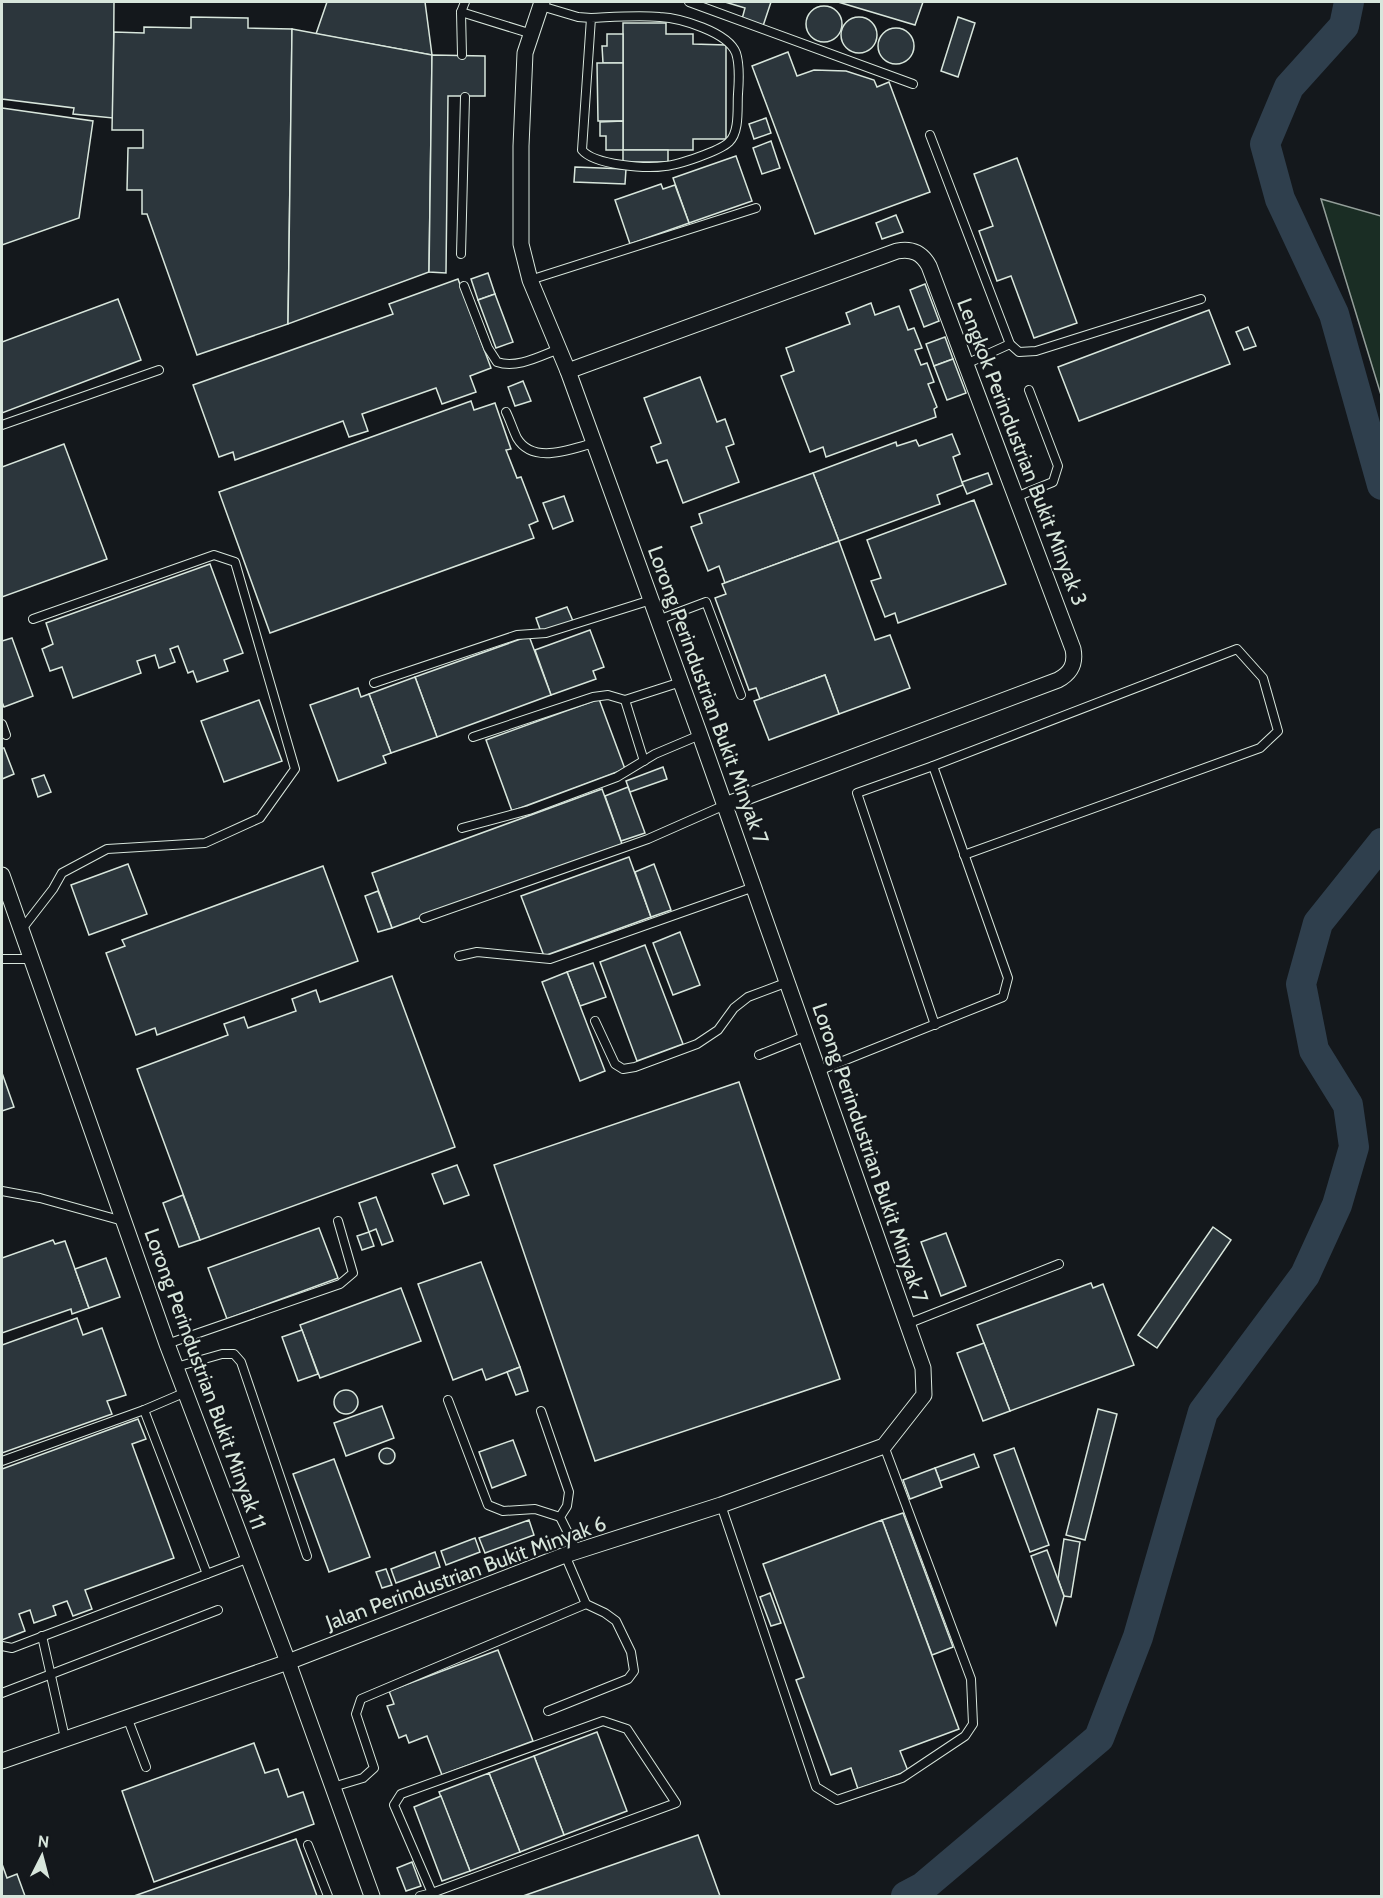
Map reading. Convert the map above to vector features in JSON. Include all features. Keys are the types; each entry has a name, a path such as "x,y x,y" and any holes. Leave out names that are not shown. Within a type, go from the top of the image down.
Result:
{"street":[{"name":"Lorong Perindustrian Bukit Minyak 7","path":"541,4 525,53 521,146 521,244 530,280 560,349 754,886 922,1368 924,1395 884,1446"},
{"name":"Lengkok Perindustrian Bukit Minyak 3","path":"568,371 905,249 920,254 929,266 1073,649 1074,657 1070,671 1058,680 725,805"},
{"name":"Lorong Perindustrian Bukit Minyak 11","path":"2,875 167,1344 288,1662 372,1896"},
{"name":"Jalan Perindustrian Bukit Minyak 6","path":"2,1761 288,1662 571,1553 721,1505 884,1446"}],"lane":[{"path":"462,55 461,12 465,2"},
{"path":"689,2 913,84"},
{"path":"541,4 591,18 661,17 694,25 724,37 735,52 739,76 735,130 731,142 717,150 666,166 648,167 598,161 586,155 582,150 591,18"},
{"path":"461,12 532,34"},
{"path":"461,254 465,97"},
{"path":"930,135 1010,344 1019,352 1036,351 1201,299"},
{"path":"530,280 756,208"},
{"path":"464,286 488,348 497,362 506,365 516,364 560,349"},
{"path":"966,364 1010,344"},
{"path":"2,425 159,370"},
{"path":"1016,497 1053,482 1058,466 1029,390"},
{"path":"506,412 518,440 529,451 546,454 594,443"},
{"path":"21,931 53,889 62,873 107,849 205,843 260,818 295,769 235,562 214,555 33,619"},
{"path":"374,683 517,635 546,633 651,600"},
{"path":"658,620 706,602 741,695"},
{"path":"935,1024 857,793 1237,649 1263,678 1278,731 1260,748 964,855"},
{"path":"473,737 593,697 608,695 625,700 681,682"},
{"path":"625,700 644,760"},
{"path":"2,724 6,735"},
{"path":"462,828 540,806 617,777 655,754 700,735"},
{"path":"818,1071 1003,997 1008,978 933,766"},
{"path":"424,918 648,839 725,805"},
{"path":"459,956 477,952 550,959 754,886"},
{"path":"2,959 31,959"},
{"path":"595,1021 615,1064 623,1069 634,1067 697,1044 718,1030 734,1008 748,997 788,982"},
{"path":"759,1055 806,1036"},
{"path":"2,1191 40,1198 124,1222"},
{"path":"167,1344 340,1284 353,1273 338,1221"},
{"path":"908,1324 1059,1264"},
{"path":"176,1367 222,1354 234,1354 241,1362 307,1556"},
{"path":"2,1461 144,1410 186,1392"},
{"path":"448,1400 488,1505 503,1511 536,1509 560,1517"},
{"path":"144,1410 207,1574"},
{"path":"541,1411 569,1492 567,1506 560,1517 586,1604"},
{"path":"721,1505 816,1787 837,1800 902,1778 965,1736 973,1724 971,1679 884,1446"},
{"path":"2,1646 12,1648 249,1558"},
{"path":"333,1787 363,1778 374,1768 356,1714 361,1699 586,1604 616,1621 631,1652 633,1671 628,1679 548,1711"},
{"path":"2,1693 218,1610"},
{"path":"42,1636 65,1738"},
{"path":"127,1717 146,1767"},
{"path":"420,1896 432,1893 676,1803 627,1729 603,1721 401,1794 394,1805 432,1893"},
{"path":"308,1845 328,1896"}],"green space":[{"path":"1321,199 1381,216 1381,395"}],"building":[{"path":"2,2 114,2 113,118 73,114 74,108 2,99"},
{"path":"327,2 425,2 432,55 316,34"},
{"path":"725,2 771,2 763,26 742,19 745,8"},
{"path":"838,2 923,2 915,25"},
{"path":"824,6 837,11 842,24 837,37 824,42 811,37 806,24 811,11"},
{"path":"191,17 248,18 248,28 292,29 288,324 197,355 147,214 142,214 142,190 127,190 128,148 143,148 143,130 112,130 114,32 144,33 144,27 191,28"},
{"path":"859,17 872,22 877,35 872,48 859,53 846,48 841,35 846,22"},
{"path":"958,17 975,23 958,77 941,71"},
{"path":"623,23 666,23 666,34 693,34 693,44 726,45 726,139 693,139 693,150 623,150"},
{"path":"896,28 909,33 914,46 909,59 896,64 883,59 878,46 883,33"},
{"path":"292,29 432,55 429,272 288,324"},
{"path":"607,34 623,34 623,63 603,63 602,46 607,46"},
{"path":"788,52 797,76 814,70 846,71 874,80 877,87 889,82 930,192 815,234 752,66"},
{"path":"432,55 485,56 485,96 448,96 446,273 429,272"},
{"path":"597,63 623,63 623,121 598,121"},
{"path":"2,108 93,121 79,218 2,245"},
{"path":"766,118 771,133 754,139 749,124"},
{"path":"623,121 623,150 606,150 606,136 600,136 600,122"},
{"path":"771,141 780,168 762,174 753,148"},
{"path":"623,150 668,150 668,162 623,162"},
{"path":"736,156 752,201 689,223 673,178"},
{"path":"1017,158 1077,323 1034,338 1011,276 997,281 979,231 993,226 974,174"},
{"path":"575,167 626,169 625,184 574,182"},
{"path":"661,184 663,189 675,185 689,223 630,244 615,200"},
{"path":"896,215 903,232 882,239 876,223"},
{"path":"488,273 495,294 478,300 471,279"},
{"path":"458,279 491,368 470,376 476,392 442,404 436,388 362,414 368,431 349,437 343,421 235,460 233,452 219,457 193,385 393,314 389,304"},
{"path":"925,284 939,321 924,327 910,290"},
{"path":"495,294 513,342 496,348 478,300"},
{"path":"118,299 141,360 2,413 2,342"},
{"path":"871,303 875,315 899,306 908,330 914,328 922,348 915,350 921,365 927,363 934,382 928,384 937,407 934,409 936,417 826,457 823,447 810,452 781,376 794,371 786,348 850,324 846,313"},
{"path":"1209,310 1230,364 1079,421 1058,367"},
{"path":"1248,327 1256,346 1244,350 1236,332"},
{"path":"945,337 953,359 934,366 926,344"},
{"path":"953,359 966,393 947,400 934,366"},
{"path":"700,377 717,422 725,419 734,444 726,447 739,482 683,503 667,460 657,463 651,447 661,443 644,398"},
{"path":"523,381 531,401 515,406 508,387"},
{"path":"471,401 474,410 495,403 511,449 506,450 517,478 521,477 538,521 529,525 534,538 270,633 219,492"},
{"path":"952,434 960,454 953,457 963,485 937,495 940,504 839,541 813,473 896,442 897,446 916,440 919,446"},
{"path":"64,444 107,559 2,597 2,467"},
{"path":"813,473 839,541 725,583 719,566 708,571 691,527 702,523 699,514"},
{"path":"988,473 992,484 967,494 962,482"},
{"path":"564,496 573,521 553,529 543,503"},
{"path":"974,500 1006,584 898,623 895,613 885,617 871,581 881,578 867,540"},
{"path":"839,541 875,640 890,635 910,688 839,714 825,675 760,699 756,688 749,690 715,598 726,594 722,584"},
{"path":"210,564 243,653 224,660 228,671 197,682 193,671 188,673 178,646 170,649 175,662 159,668 155,655 137,661 141,673 73,698 62,667 50,671 42,649 53,644 46,623"},
{"path":"567,607 573,621 541,632 536,618"},
{"path":"590,630 604,667 593,671 596,679 551,695 535,650"},
{"path":"529,636 551,695 437,737 415,677"},
{"path":"12,638 33,696 4,707 2,702 2,641"},
{"path":"825,675 839,714 769,740 754,701"},
{"path":"415,677 437,737 391,753 369,694"},
{"path":"358,688 361,697 369,694 391,753 383,756 386,763 338,781 310,705"},
{"path":"599,699 625,769 512,811 486,740"},
{"path":"259,700 282,761 224,782 201,721"},
{"path":"2,748 4,748 14,774 2,779"},
{"path":"663,767 667,779 630,792 626,781"},
{"path":"44,775 51,792 38,797 32,779"},
{"path":"628,787 645,833 621,841 605,796"},
{"path":"602,789 622,844 392,928 372,873"},
{"path":"629,857 651,917 544,956 521,896"},
{"path":"128,864 147,914 89,935 71,885"},
{"path":"654,864 671,910 651,917 635,872"},
{"path":"323,866 358,961 157,1035 155,1028 136,1035 106,953 125,946 122,940"},
{"path":"378,891 392,928 378,932 365,896"},
{"path":"680,932 700,985 673,995 653,943"},
{"path":"645,945 683,1044 637,1061 600,962"},
{"path":"593,963 606,997 580,1006 567,972"},
{"path":"567,972 605,1071 580,1081 542,982"},
{"path":"392,976 455,1147 200,1240 137,1069 228,1035 224,1024 244,1017 248,1028 296,1011 292,999 316,990 320,1002"},
{"path":"2,1073 14,1107 2,1111"},
{"path":"739,1082 840,1379 595,1461 494,1165"},
{"path":"457,1165 469,1195 444,1204 432,1174"},
{"path":"183,1195 200,1240 179,1247 163,1203"},
{"path":"376,1197 393,1241 382,1245 376,1229 369,1232 359,1203"},
{"path":"1213,1227 1231,1240 1157,1348 1138,1335"},
{"path":"319,1228 338,1278 227,1319 208,1268"},
{"path":"369,1232 374,1246 362,1250 357,1236"},
{"path":"946,1233 966,1286 941,1296 921,1242"},
{"path":"53,1240 55,1244 65,1241 89,1308 72,1314 71,1309 2,1333 2,1258"},
{"path":"106,1258 120,1297 89,1308 75,1269"},
{"path":"481,1262 520,1367 486,1380 482,1369 453,1380 418,1284"},
{"path":"1091,1283 1093,1288 1103,1284 1134,1365 1010,1411 977,1325"},
{"path":"401,1288 421,1341 320,1378 300,1325"},
{"path":"77,1318 83,1335 102,1328 126,1395 107,1401 112,1414 2,1453 2,1345"},
{"path":"302,1330 318,1374 298,1381 282,1337"},
{"path":"984,1343 1010,1411 983,1421 957,1353"},
{"path":"520,1367 528,1391 516,1395 507,1372"},
{"path":"341,1390 351,1390 358,1397 358,1407 351,1414 341,1414 334,1407 334,1397"},
{"path":"382,1406 394,1438 346,1456 334,1423"},
{"path":"1098,1409 1117,1414 1085,1540 1066,1535"},
{"path":"138,1419 146,1439 132,1444 174,1558 85,1590 92,1609 73,1616 67,1601 53,1606 56,1615 34,1623 30,1610 19,1614 25,1631 2,1640 2,1469"},
{"path":"513,1440 526,1475 492,1488 479,1452"},
{"path":"384,1448 390,1448 395,1456 393,1462 384,1464 379,1459 379,1453"},
{"path":"1014,1448 1049,1545 1030,1552 994,1455"},
{"path":"974,1454 979,1467 940,1481 935,1468"},
{"path":"334,1459 370,1557 329,1572 293,1474"},
{"path":"935,1468 942,1487 910,1499 903,1480"},
{"path":"903,1513 953,1647 932,1655 882,1520"},
{"path":"529,1520 534,1535 485,1553 479,1538"},
{"path":"882,1520 959,1729 900,1751 908,1771 858,1789 851,1768 831,1775 796,1680 804,1677 763,1564"},
{"path":"475,1538 480,1552 446,1565 441,1551"},
{"path":"1064,1539 1080,1542 1071,1597 1064,1596 1058,1579"},
{"path":"1047,1550 1064,1596 1056,1625 1031,1556"},
{"path":"435,1552 440,1567 396,1583 391,1569"},
{"path":"386,1569 392,1585 382,1588 376,1572"},
{"path":"770,1593 781,1623 771,1626 760,1597"},
{"path":"498,1650 533,1741 442,1775 427,1736 409,1743 406,1735 399,1738 387,1706 394,1704 389,1691"},
{"path":"597,1732 627,1811 564,1835 534,1756"},
{"path":"254,1743 265,1773 278,1769 288,1797 303,1792 314,1824 154,1882 122,1791"},
{"path":"534,1756 564,1835 520,1852 489,1773"},
{"path":"489,1773 520,1852 470,1871 439,1792"},
{"path":"441,1796 470,1871 442,1881 414,1807"},
{"path":"698,1835 720,1896 523,1896"},
{"path":"296,1839 317,1896 134,1896"},
{"path":"412,1862 421,1886 406,1891 397,1868"},
{"path":"2,1864 7,1878 17,1874 25,1896 2,1896"}],"waterway":[{"path":"1349,2 1344,26 1289,87 1265,144 1280,199 1334,314 1382,485"},
{"path":"906,1896 923,1887 1099,1738 1138,1637 1203,1412 1305,1275 1337,1205 1354,1147 1348,1105 1314,1050 1301,984 1318,923 1382,843"}]}
